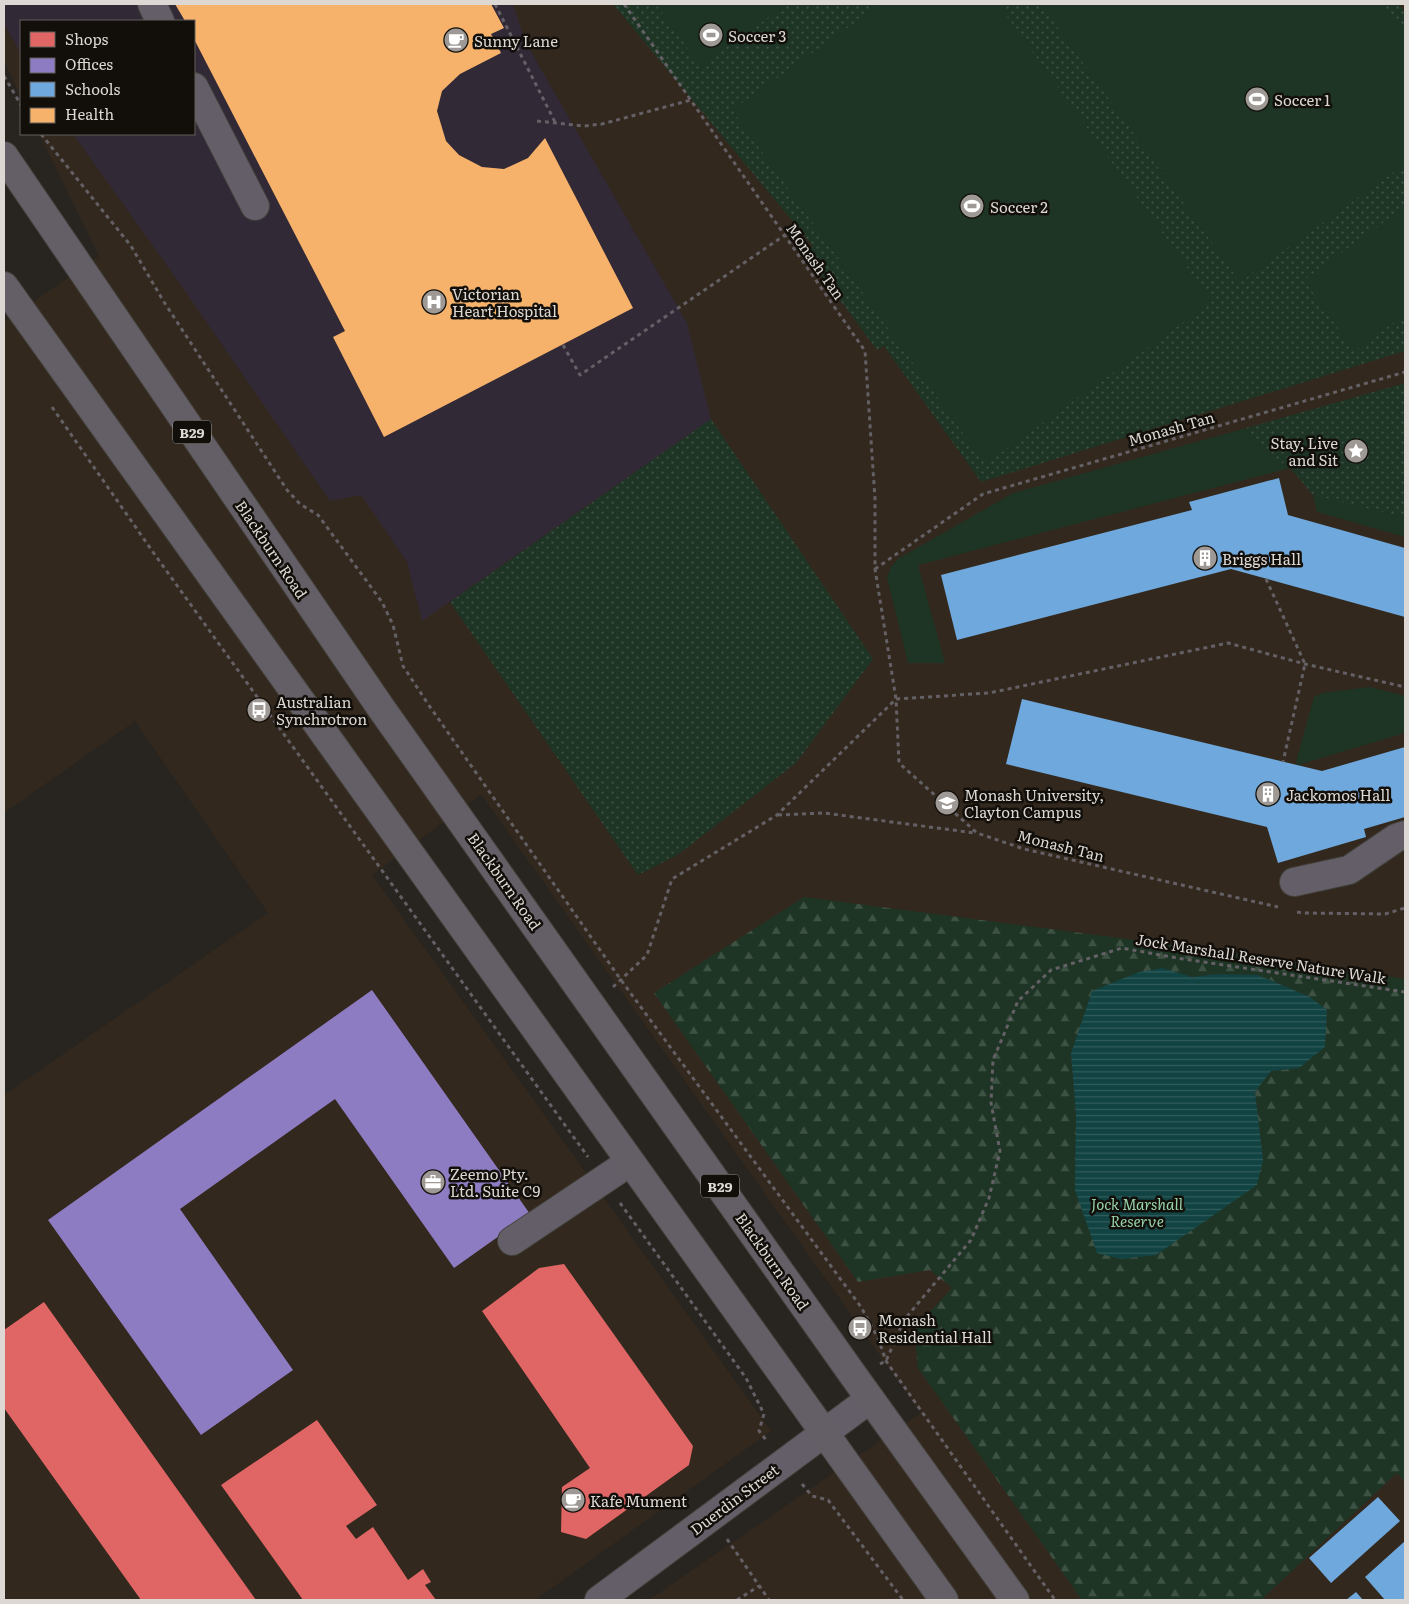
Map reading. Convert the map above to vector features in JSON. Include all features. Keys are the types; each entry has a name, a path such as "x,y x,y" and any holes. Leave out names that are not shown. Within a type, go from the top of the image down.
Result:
{"main road":[{"name":"Blackburn Road","path":"4,156 376,700 870,1399 1015,1600"},
{"path":"4,286 944,1600"}],"street":[{"path":"152,4 160,20"},
{"path":"195,89 255,206"},
{"path":"1294,882 1348,870 1396,838 1405,835"},
{"path":"512,1241 630,1162"},
{"name":"Duerdin Street","path":"600,1600 870,1399"}],"path":[{"path":"495,4 556,123"},
{"name":"Monash Tan","path":"624,4 864,351 875,499 874,570 896,699 899,763 977,833 1024,849 1284,909"},
{"path":"4,76 20,102"},
{"path":"537,121 584,126 602,124 691,100"},
{"path":"42,135 131,246 164,302 287,490 300,504 318,515 382,602 393,625 403,666 428,704 621,980 861,1307 878,1338 886,1361 1055,1600"},
{"path":"563,345 580,375 785,235"},
{"name":"Monash Tan","path":"874,570 983,494 1405,372"},
{"path":"47,400 155,555 746,1378 764,1414 759,1431 812,1496 828,1500 902,1600"},
{"path":"1266,579 1305,664 1283,762"},
{"path":"592,1005 647,955 672,879 777,815 896,699 989,693 1228,643 1305,664 1405,687"},
{"path":"777,815 824,813 977,833"},
{"path":"1294,911 1303,913 1386,914 1405,908"},
{"name":"Jock Marshall Reserve Nature Walk","path":"886,1361 904,1320 971,1240 989,1198 1000,1151 992,1103 993,1060 1018,1001 1051,970 1122,948 1405,992"},
{"path":"711,1516 769,1600"},
{"path":"737,1600 759,1586"}],"shaded area":[{"name":"Monash University, Clayton Campus","path":"4,4 1405,4 1405,1600 649,1600 921,1413 481,794 372,875 771,1431 535,1600 4,1600 4,1095 268,913 135,721 4,813 4,322 99,256 39,135 195,135 195,20 20,20 20,95 4,61"},
{"name":"Victorian Heart Hospital","path":"4,4 513,4 526,43 687,323 711,419 422,621 407,562 361,495 330,501 178,281 74,135 195,135 195,20 20,20 20,52 4,24"}],"green space":[{"path":"613,4 1399,4 1405,12 1405,351 981,482 884,346 877,350 805,253 813,246"},
{"name":"Soccer 3","path":"656,4 787,4 700,66"},
{"name":"Soccer 2","path":"881,4 998,4 1212,302 985,464 732,110"},
{"name":"Soccer 1","path":"1041,4 1383,4 1405,34 1405,164 1240,282"},
{"path":"1405,207 1405,314 1354,351 1304,280"},
{"path":"1405,383 1405,518 1313,495 1290,468 1262,449 1246,428"},
{"path":"711,419 873,659 796,763 679,854 638,875 450,602"},
{"path":"1246,428 1262,449 1290,468 918,565 945,663 908,663 887,578 891,567 898,559 1013,493"},
{"path":"1313,495 1405,518 1405,537 1317,512"},
{"path":"1370,687 1405,696 1405,733 1298,765 1296,762 1314,697 1322,693"},
{"name":"Jock Marshall Reserve","path":"804,897 1220,951 1405,979 1405,1482 1397,1473 1261,1600 1082,1600 918,1368 914,1329 952,1288 930,1270 858,1282 654,993","holes":["1163,968 1192,977 1216,974 1258,975 1310,997 1327,1010 1325,1047 1299,1068 1271,1071 1255,1092 1263,1160 1076,1114 1071,1054"]}],"water":[{"path":"1163,968 1192,977 1216,974 1258,975 1310,997 1327,1010 1325,1047 1299,1068 1271,1071 1255,1092 1263,1160 1257,1185 1156,1255 1121,1259 1097,1253 1075,1190 1076,1114 1071,1054 1092,991 1139,972"}],"building: Shops":[{"path":"564,1264 693,1446 689,1465 586,1539 561,1532 562,1487 590,1468 482,1311 539,1268"},
{"path":"44,1302 256,1600 141,1600 4,1408 4,1330"},
{"path":"317,1420 377,1505 346,1526 356,1539 373,1527 408,1580 423,1569 431,1582 425,1585 436,1600 303,1600 221,1485"}],"building: Offices":[{"path":"372,990 530,1214 454,1268 335,1099 180,1209 293,1370 201,1435 48,1220"}],"building: Schools":[{"name":"Briggs Hall","path":"1279,478 1288,515 1405,548 1405,617 1231,569 957,640 941,575 1192,510 1189,502"},
{"name":"Jackomos Hall","path":"1022,699 1322,771 1405,747 1405,817 1364,829 1366,837 1278,863 1267,827 1006,764"},
{"path":"1378,1497 1400,1521 1331,1583 1309,1558"},
{"path":"1405,1541 1405,1600 1385,1600 1365,1577"},
{"path":"1356,1592 1363,1600 1346,1600"}],"building: Health":[{"name":"Victorian Heart Hospital","path":"175,4 491,4 504,28 491,34 501,53 460,74 442,91 437,111 446,141 459,155 482,167 504,169 528,158 545,138 633,308 384,437 333,337 345,331 195,41 195,20 184,20"}],"place":[{"name":"Soccer 3","path":"711,35"},
{"name":"Sunny Lane","path":"456,40"},
{"name":"Soccer 1","path":"1257,99"},
{"name":"Soccer 2","path":"972,206"},
{"name":"Victorian Heart Hospital","path":"434,302"},
{"name":"Stay, Live and Sit","path":"1356,451"},
{"name":"Briggs Hall","path":"1205,558"},
{"name":"Australian Synchrotron","path":"259,710"},
{"name":"Jackomos Hall","path":"1268,794"},
{"name":"Monash University, Clayton Campus","path":"947,803"},
{"name":"Zeemo Pty. Ltd. Suite C9","path":"433,1182"},
{"name":"Monash Residential Hall","path":"860,1328"},
{"name":"Kafe Mument","path":"573,1500"}]}
